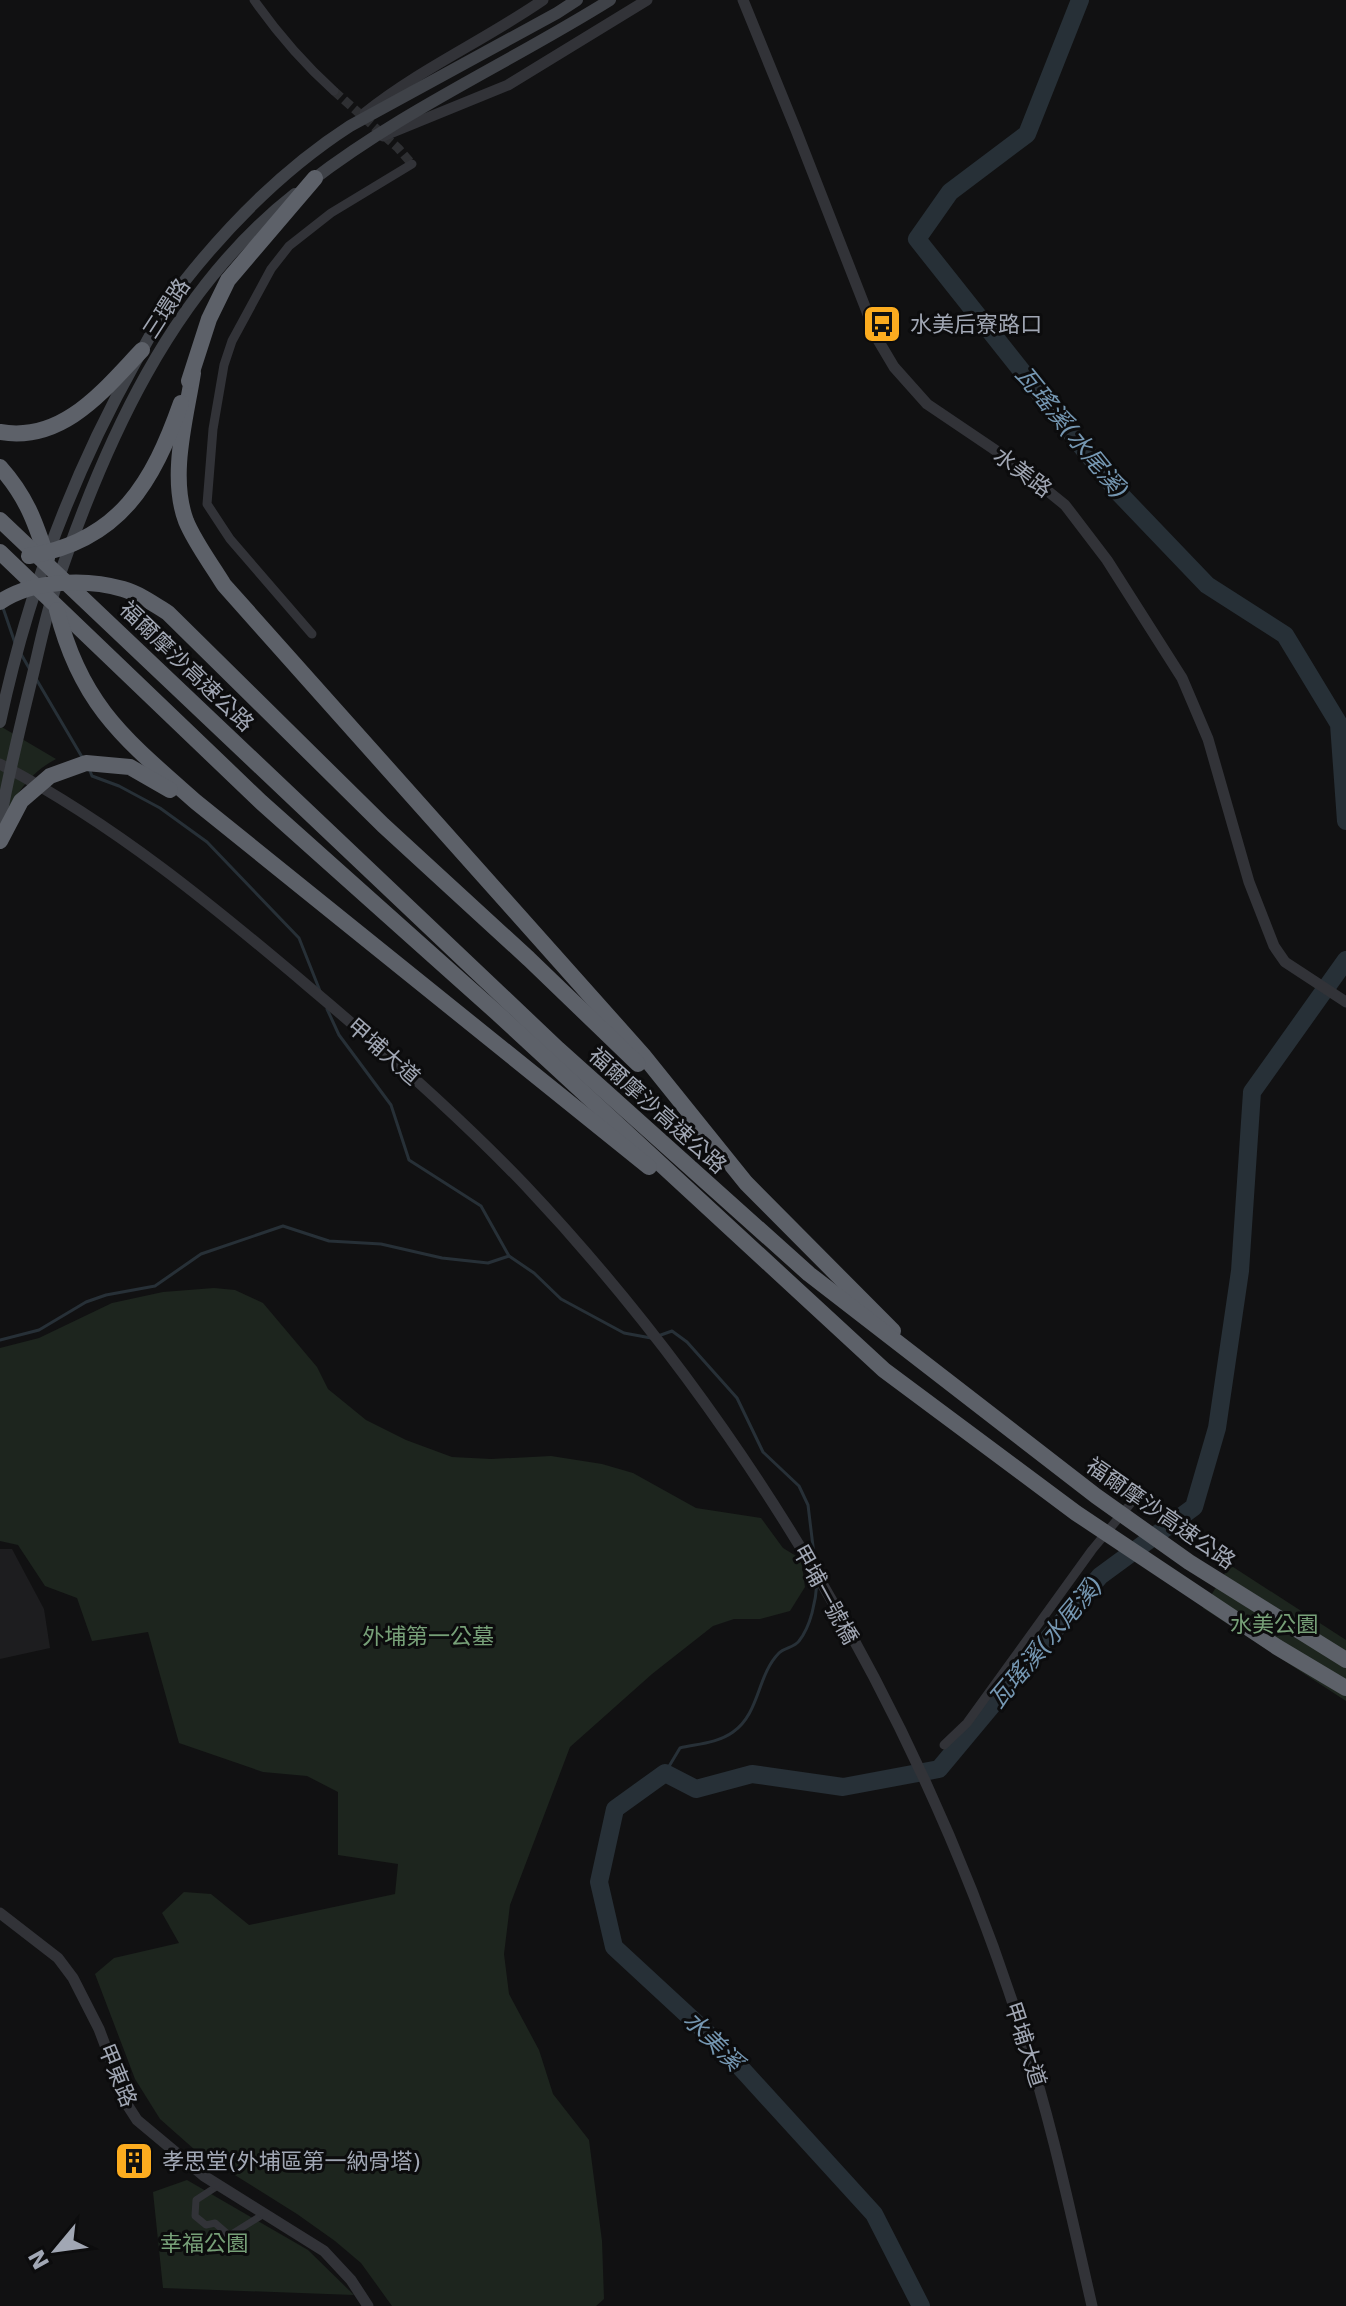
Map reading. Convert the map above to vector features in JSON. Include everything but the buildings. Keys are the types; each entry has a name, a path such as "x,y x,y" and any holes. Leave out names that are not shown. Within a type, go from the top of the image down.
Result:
{"highway":[{"path":"0,555 43,554 68,545 108,523 127,507 146,484 163,452 193,373 209,319 228,280 315,178"},
{"path":"0,432 29,433 81,413 142,350"},
{"path":"193,373 180,466 181,490 186,520 224,585 690,1111 746,1183 877,1312 921,1362"},
{"path":"0,467 14,482 32,511 47,558"},
{"name":"福爾摩沙高速公路","path":"0,520 570,1060 809,1274 1096,1496 1189,1562 1346,1660"},
{"name":"福爾摩沙高速公路","path":"0,555 261,802 496,1012 884,1370 1076,1513 1277,1647 1346,1688"},
{"path":"0,602 29,587 60,583 121,588 168,613 383,825 690,1111"},
{"path":"53,594 62,629 99,707 144,756 609,1137 715,1215"},
{"path":"0,841 21,801 50,776 86,763 130,767 157,781 241,838"}],"main road":[{"name":"三環路","path":"0,722 11,669 47,558 105,416 181,285 235,222 318,147 350,126 577,0"},
{"name":"三環路","path":"0,822 53,594 114,438 180,319 207,281 263,220 363,142 545,41 610,0"},
{"path":"47,558 53,594"}],"street":[{"path":"254,0 303,63 334,91"},
{"path":"350,126 388,95 543,0"},
{"path":"363,142 419,123 508,85 647,0"},
{"name":"水美路","path":"743,0 878,340 894,367 927,404 1007,458 1065,505 1141,610 1182,678 1208,739 1249,882 1274,946 1285,962 1346,1002"},
{"path":"312,634 230,539 207,504 213,429 224,365 232,341 271,269 289,246 331,213 412,164"},
{"name":"甲埔大道","path":"0,764 146,853 215,907 440,1100 524,1184 587,1254 706,1406"},
{"name":"甲埔一號橋","path":"706,1406 790,1529 869,1670 929,1793"},
{"path":"944,1745 967,1723 1092,1550 1136,1497"},
{"name":"甲埔大道","path":"929,1793 982,1916 1019,2018 1054,2139 1092,2306"},
{"name":"甲東路","path":"0,1913 58,1958 73,1978 99,2029 137,2120 166,2147 219,2185 324,2251 351,2280 368,2306"},
{"path":"219,2185 196,2200 195,2216 206,2225 215,2223 230,2236"},
{"path":"214,2245 264,2214"}],"shaded area":[{"path":"0,1549 12,1549 44,1609 50,1648 0,1659"}],"green space":[{"path":"0,726 56,759 29,779 0,826"},
{"name":"外埔第一公墓","path":"214,1288 235,1290 263,1303 317,1367 328,1389 366,1420 406,1440 452,1457 551,1456 602,1464 633,1473 696,1508 761,1518 783,1548 801,1559 805,1587 790,1611 760,1619 734,1619 713,1626 652,1674 570,1747 510,1905 504,1954 509,1994 539,2050 553,2094 589,2140 602,2241 604,2299 596,2306 392,2306 361,2263 335,2241 195,2150 160,2119 135,2079 95,1974 114,1958 179,1943 162,1913 184,1892 211,1894 249,1925 395,1894 398,1864 338,1855 338,1792 307,1776 263,1772 179,1743 148,1632 92,1641 77,1598 45,1586 18,1545 0,1541 0,1348 39,1338 112,1303 163,1292"},
{"name":"水美公園","path":"1230,1565 1346,1640 1346,1701 1203,1608"},
{"name":"幸福公園","path":"187,2180 308,2250 354,2295 163,2288 153,2192"}],"waterway":[{"name":"瓦瑤溪(水尾溪)","path":"1080,0 1027,134 950,192 917,239 1117,491 1207,585 1285,635 1339,724 1346,821"},
{"path":"2,605 15,643"},
{"path":"21,654 29,668"},
{"path":"35,677 82,757"},
{"path":"90,771 92,776 119,786 160,808 207,842 299,938 320,991"},
{"name":"瓦瑤溪(水尾溪)","path":"921,2306 874,2214 720,2045 614,1947 599,1882 615,1809 665,1773 696,1789 752,1774 843,1787 939,1769 1100,1576 1194,1507 1217,1428 1240,1271 1252,1092 1346,960"},
{"path":"327,1009 339,1035 391,1105 409,1160 481,1206 509,1256 534,1273 561,1299 624,1333 651,1338"},
{"path":"0,1340 39,1330 86,1302 106,1295 155,1286 201,1254 283,1226 329,1241 381,1244 442,1258 488,1263 509,1256"},
{"path":"658,1336 672,1331 687,1342 737,1398 763,1452 799,1486 808,1505 815,1563"},
{"path":"665,1773 680,1748 721,1739 742,1724 772,1662 781,1651 797,1643 807,1628 817,1582"}],"tunnel":[{"path":"334,91 412,164"}],"place":[{"name":"水美后寮路口","path":"882,324"},
{"name":"孝思堂(外埔區第一納骨塔)","path":"134,2161"}],"water label":[{"name":"水美溪","path":"713,2041"}]}
